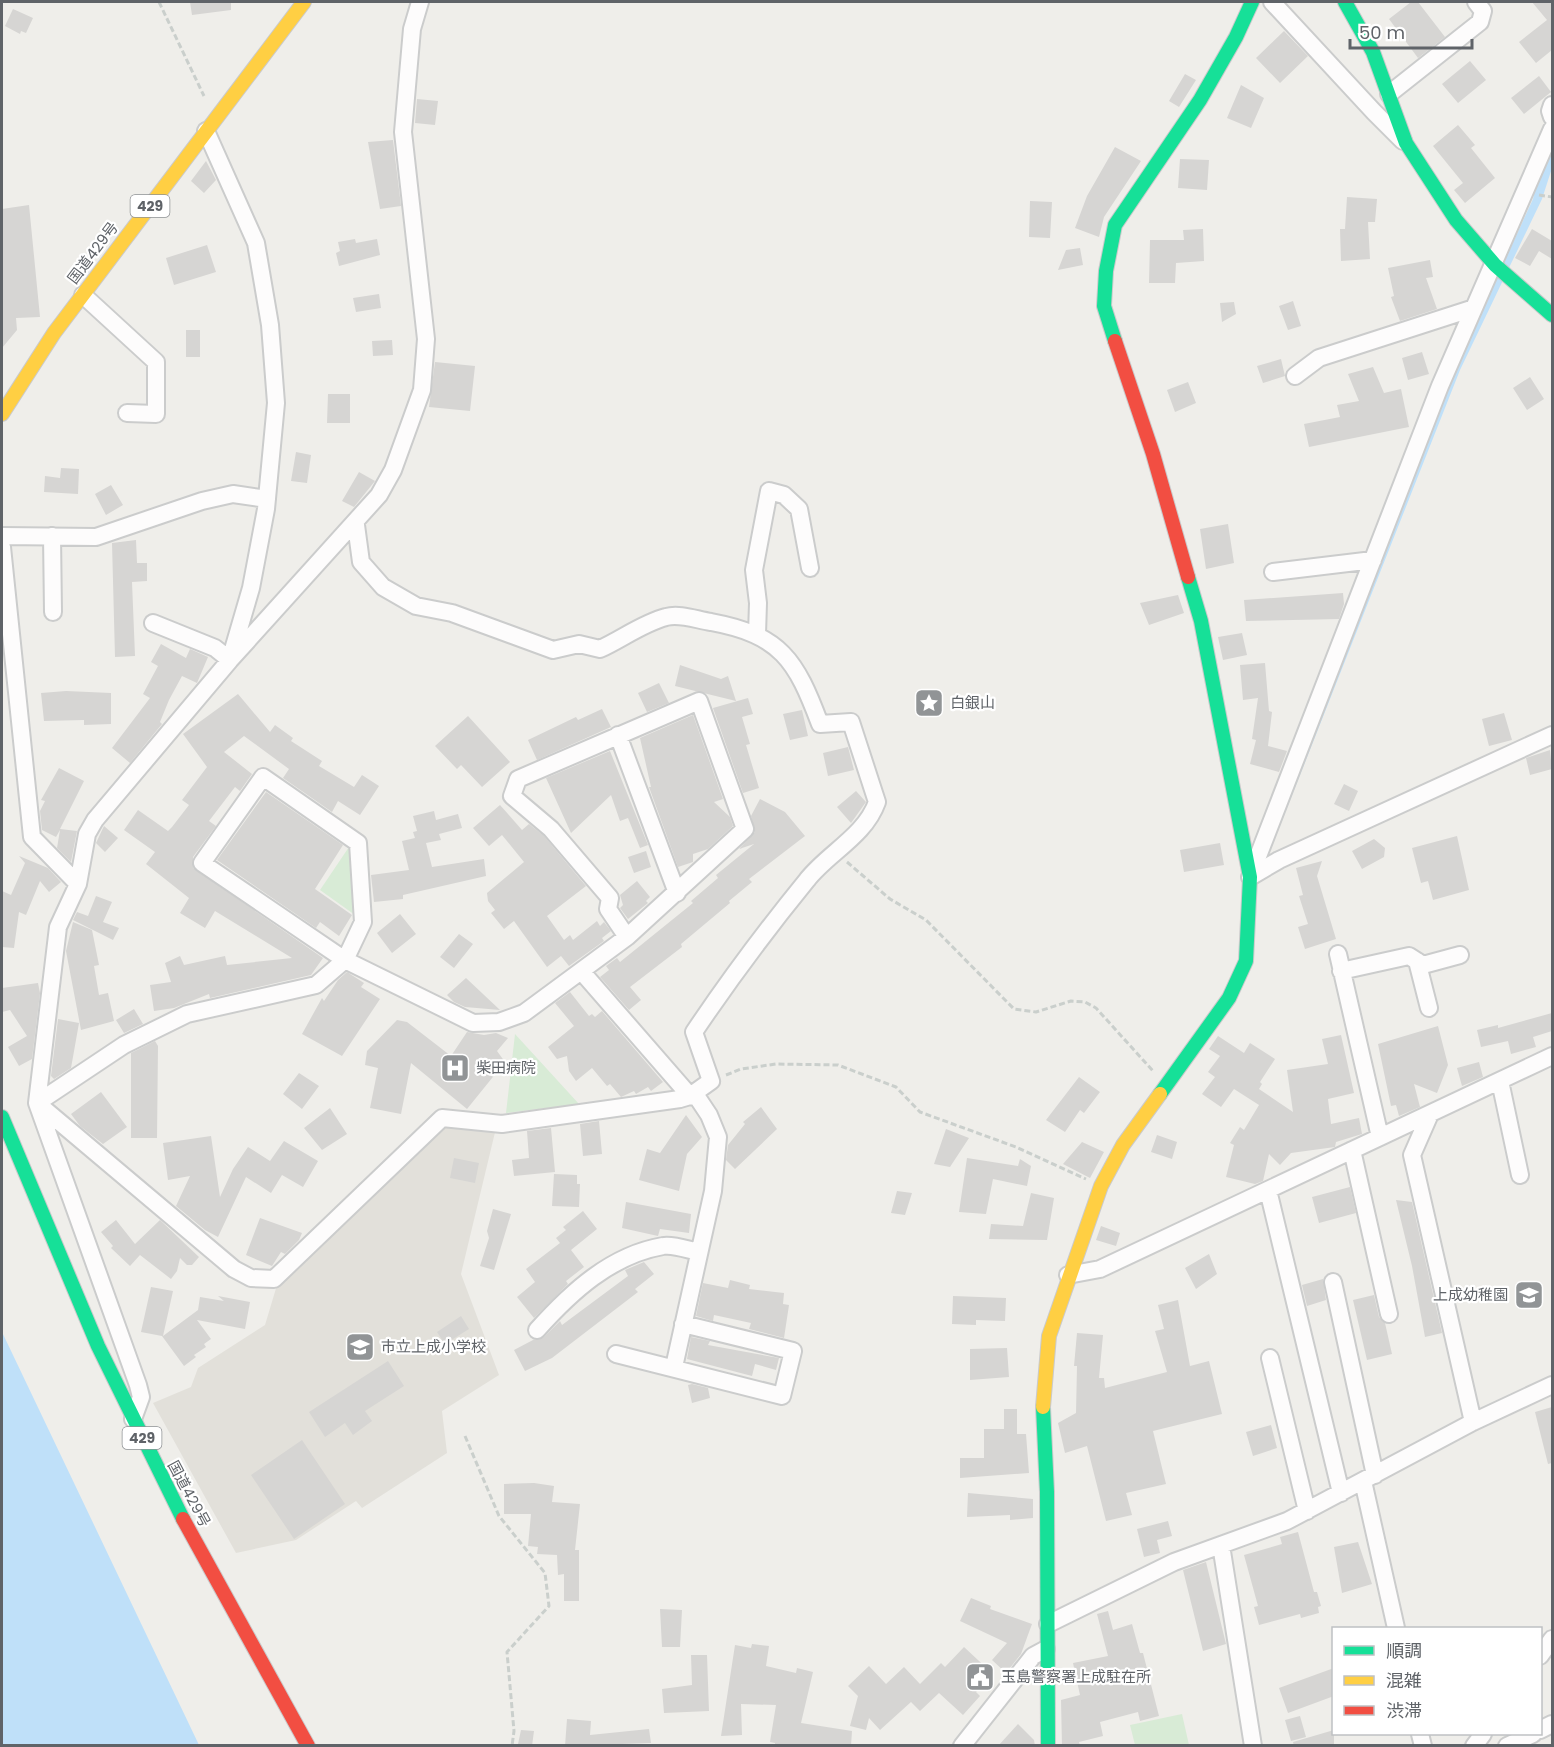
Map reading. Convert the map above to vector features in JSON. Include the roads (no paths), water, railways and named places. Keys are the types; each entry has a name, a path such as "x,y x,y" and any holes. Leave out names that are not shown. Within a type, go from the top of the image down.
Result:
{"main road":[{"name":"国道429号","path":"2,414 83,295 304,2"},
{"path":"1048,1746 1043,1397 1049,1336 1068,1275 1101,1186 1123,1145 1229,998 1246,961 1250,877 1242,825 1201,621 1153,454 1126,379 1104,306 1106,271 1115,225 1200,100 1236,37 1252,2"},
{"path":"1345,2 1373,52 1406,143 1456,220 1495,264 1552,315"},
{"name":"国道429号","path":"2,1117 79,1304 133,1420 173,1500 308,1746"}],"street":[{"path":"133,1420 141,1397 138,1385 37,1103 58,927 78,884 87,834 95,820 230,660 356,525 379,495 393,470 422,390 426,339 403,132 412,29 420,2"},
{"path":"1272,2 1374,112 1406,143"},
{"path":"1389,93 1480,22 1483,11 1476,2"},
{"path":"1552,105 1550,111 1552,117"},
{"path":"210,125 256,243 270,325 276,403 267,499 251,588 230,660"},
{"path":"1250,877 1440,386 1552,129"},
{"path":"83,295 156,362 156,414 127,413"},
{"path":"1295,376 1319,358 1474,308"},
{"path":"757,634 758,603 754,570 769,491 784,495 799,509 810,568"},
{"path":"2,536 96,537 202,501 233,494 267,499"},
{"path":"356,525 361,562 383,587 416,606 452,614 553,650 579,644 600,649 667,616 726,625 757,634 787,657 804,682 820,723 851,722 877,802 863,825 808,878 694,1032 711,1081 690,1096"},
{"path":"52,536 53,612"},
{"path":"2,547 32,837 78,884"},
{"path":"1273,572 1373,560"},
{"path":"153,623 215,648 230,660"},
{"path":"37,1103 124,1045 187,1014 316,985 345,960 363,922 358,843 263,777 202,863 345,960 473,1023 498,1022 524,1013 627,937 745,829 699,701 518,779 512,796 550,829 610,898 608,909 627,937"},
{"path":"618,735 677,893"},
{"path":"1250,877 1279,860 1552,735"},
{"path":"1338,954 1380,1137"},
{"path":"1341,971 1409,956 1423,965 1460,955"},
{"path":"1416,961 1430,1008"},
{"path":"582,972 690,1096"},
{"path":"1068,1275 1100,1269 1552,1056"},
{"path":"1500,1081 1520,1175"},
{"path":"37,1103 234,1269 251,1278 274,1279 442,1118 502,1124 690,1096 697,1097 710,1116 718,1137 713,1191 674,1367"},
{"path":"1430,1114 1412,1155 1473,1422"},
{"path":"1352,1150 1389,1314"},
{"path":"1268,1190 1341,1493"},
{"path":"537,1330 566,1298 618,1261 665,1245 699,1252"},
{"path":"1333,1282 1396,1627"},
{"path":"616,1354 782,1396 792,1351 683,1324"},
{"path":"1270,1358 1307,1511"},
{"path":"1048,1624 1174,1562 1287,1521 1473,1422 1552,1385"},
{"path":"1221,1545 1253,1746"},
{"path":"1542,1653 1552,1639"},
{"path":"962,1746 1033,1656 1046,1649"},
{"path":"1507,1746 1531,1735"}],"water":[{"path":"1552,142 1552,168 1542,199 1460,370 1268,856 1264,854 1455,369 1533,199 1536,182"},
{"path":"2,1332 199,1745 2,1745"}],"place":[{"name":"白銀山","path":"929,703"},
{"name":"柴田病院","path":"455,1068"},
{"name":"上成幼稚園","path":"1529,1295"},
{"name":"市立上成小学校","path":"360,1347"},
{"name":"玉島警察署上成駐在所","path":"980,1677"}]}
